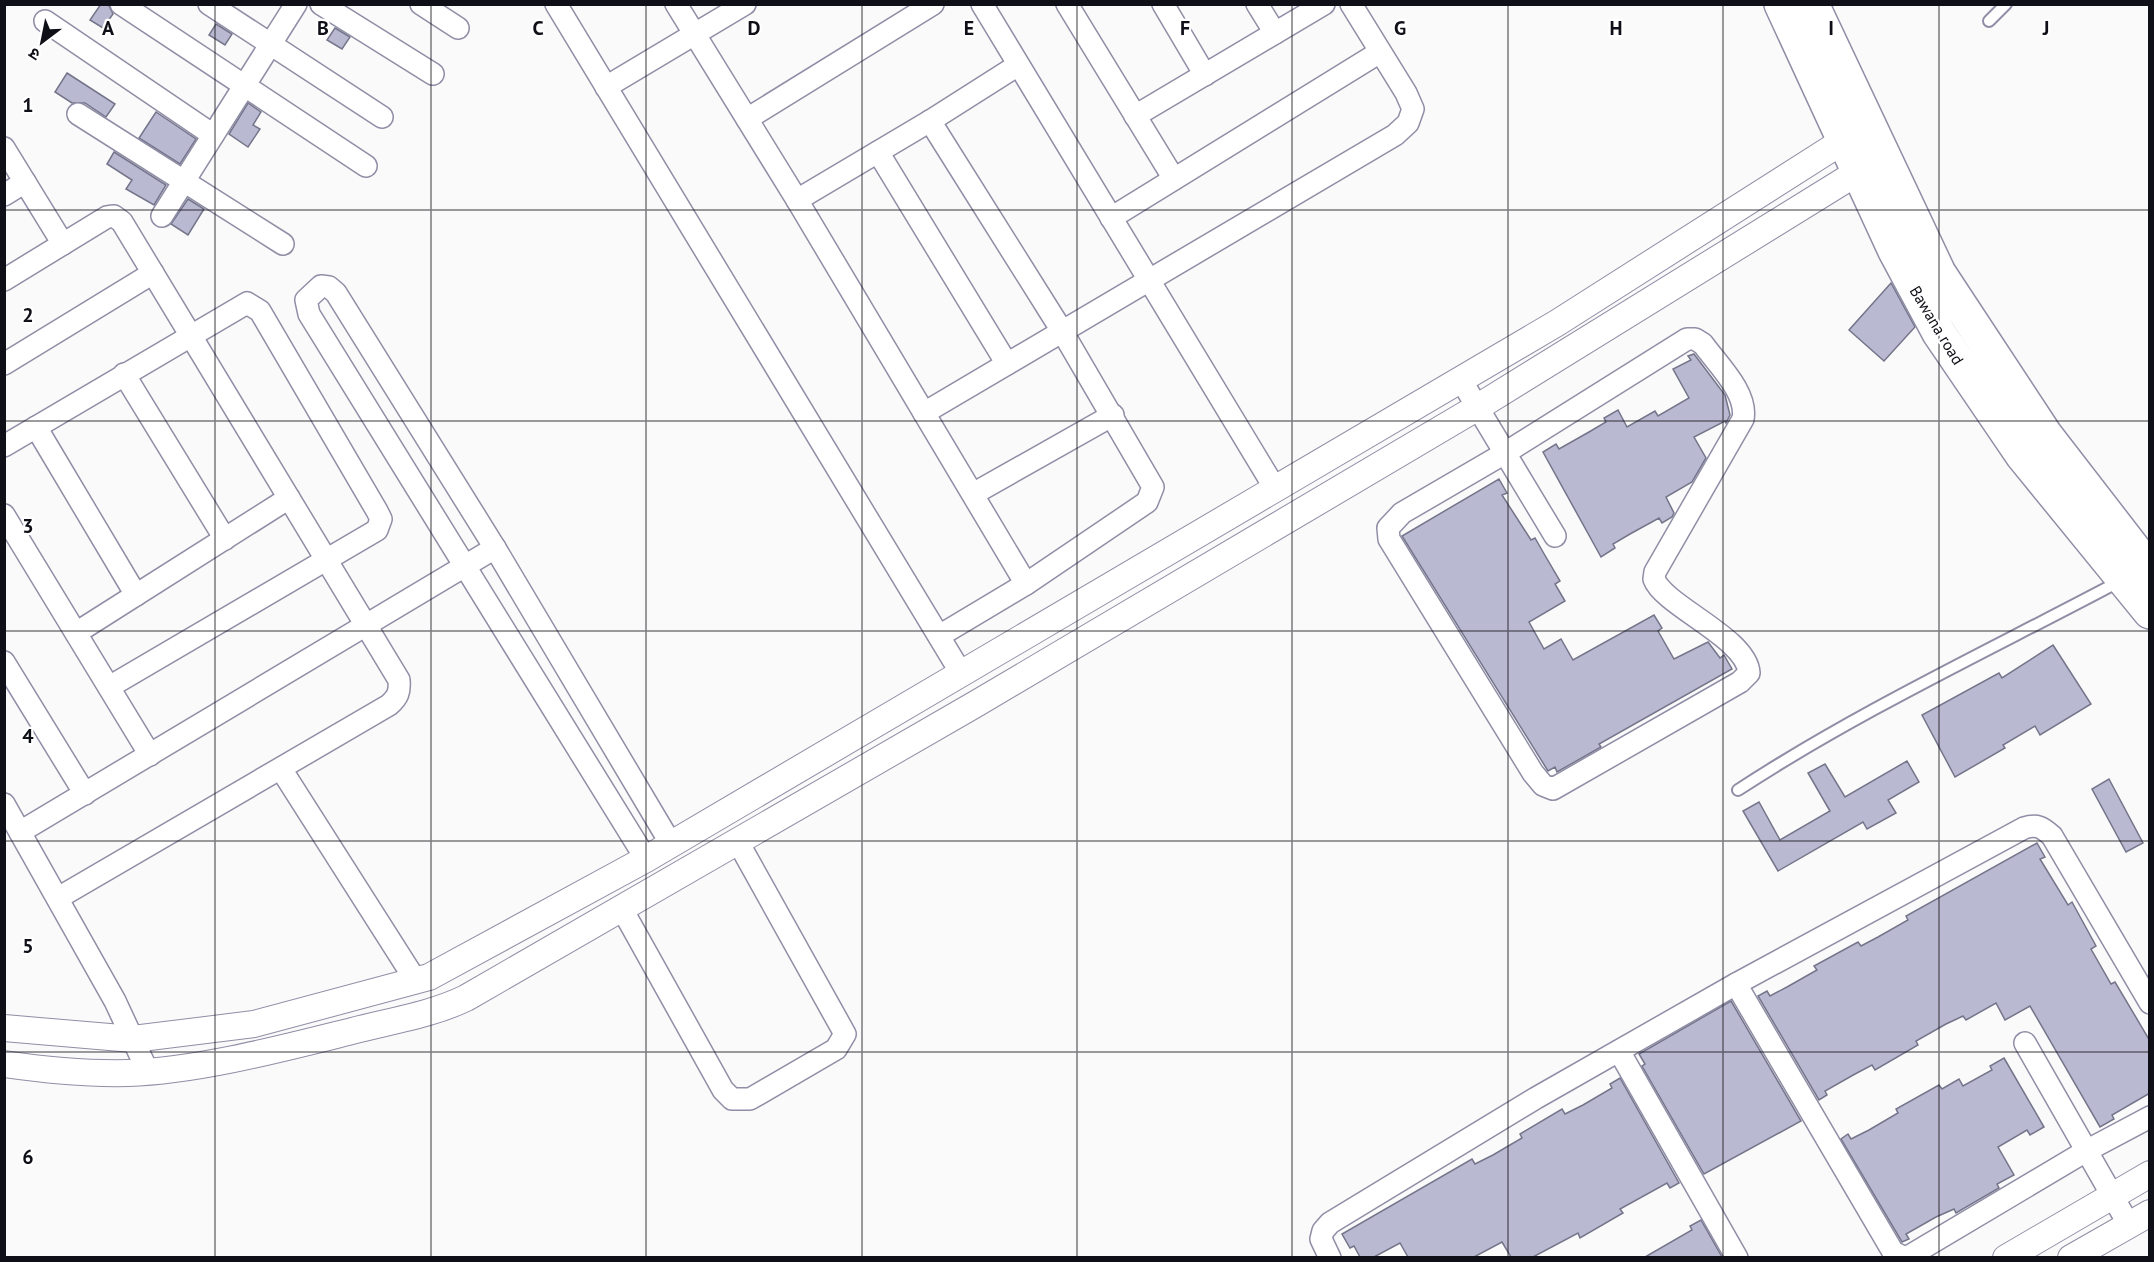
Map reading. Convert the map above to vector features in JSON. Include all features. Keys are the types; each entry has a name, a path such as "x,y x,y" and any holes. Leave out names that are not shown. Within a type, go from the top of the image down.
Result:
{"main road":[{"name":"Bawana road","path":"1781,4 1895,251 1938,333 2022,454 2138,575"},
{"name":"Bawana road","path":"1812,4 1939,273 2138,575"}],"street":[{"path":"120,4 366,166"},
{"path":"208,4 382,117"},
{"path":"162,216 296,4"},
{"path":"321,4 433,74"},
{"path":"421,4 458,28"},
{"path":"556,4 961,673"},
{"path":"676,4 1026,584"},
{"path":"606,87 745,4"},
{"path":"747,119 933,4"},
{"path":"982,4 1276,490"},
{"path":"1067,4 1174,178"},
{"path":"1163,4 1205,75"},
{"path":"1257,4 1275,33"},
{"path":"1135,116 1324,4"},
{"path":"924,413 1395,135 1408,123 1413,109 1406,93 1351,4"},
{"path":"45,21 213,135"},
{"path":"1111,218 1380,52"},
{"path":"796,200 930,121 1018,65"},
{"path":"78,114 284,244"},
{"path":"930,121 1113,415 1149,477 1152,495 1147,502 1026,584 939,636"},
{"path":"4,1029 133,1039 254,1024 429,977 646,859 1276,490 1461,380 1718,222 1843,141"},
{"path":"4,148 63,244"},
{"path":"878,152 1007,364"},
{"path":"4,1064 55,1071 148,1072 170,1070 286,1047 450,1006 738,842 1478,407 1858,172"},
{"path":"4,195 25,182"},
{"path":"4,280 114,216 122,222 399,680 397,698 281,769 58,898"},
{"path":"4,363 153,273"},
{"path":"646,859 309,314 306,300 321,286 329,287 336,293 495,548 671,844"},
{"path":"4,446 190,334 247,303 260,311 381,519 377,530 109,687"},
{"path":"1687,339 1695,339 1703,344 1741,397 1745,408 1743,419 1655,572 1654,579 1662,591 1700,618 1745,659 1749,673 1740,682 1553,789 1543,785 1533,773 1389,539 1388,528 1402,513 1505,453 1687,339"},
{"path":"124,374 225,538"},
{"path":"1461,380 1555,536"},
{"path":"973,494 1113,415"},
{"path":"36,427 136,595"},
{"path":"76,633 289,498"},
{"path":"4,515 150,755"},
{"path":"20,832 495,548"},
{"path":"4,662 85,794"},
{"path":"281,769 416,981"},
{"path":"4,804 115,1001 148,1072"},
{"path":"1330,1257 1321,1239 1323,1231 1330,1223 1736,984 2033,825 2042,827 2052,836 2150,1003"},
{"path":"622,909 723,1090 732,1099 750,1099 836,1049 845,1034 738,842"},
{"path":"1736,984 1893,1252 1905,1257 2085,1151 2150,1117"},
{"path":"2025,1042 2111,1196 2139,1219 2071,1257"},
{"path":"1619,1051 1737,1257"},
{"path":"2006,1257 2150,1174"}],"lane":[{"path":"1989,21 2006,4"},
{"path":"1738,790 1782,760 2138,575"}],"building":[{"path":"101,4 108,4 113,14 103,28 90,20"},
{"path":"216,24 232,34 225,45 209,35"},
{"path":"335,28 350,37 342,49 327,40"},
{"path":"67,73 115,104 106,117 85,103 72,103 55,92"},
{"path":"248,103 261,112 253,125 260,129 248,147 229,134"},
{"path":"156,112 196,139 180,164 139,138"},
{"path":"114,152 166,185 154,205 126,189 132,180 107,164"},
{"path":"188,199 204,209 188,235 171,224"},
{"path":"1891,283 1915,327 1884,361 1849,330"},
{"path":"1694,354 1725,395 1730,415 1726,423 1725,421 1694,437 1706,458 1692,482 1666,497 1674,513 1672,517 1662,523 1659,518 1630,534 1613,544 1615,548 1601,557 1543,452 1556,444 1559,449 1606,422 1604,418 1618,410 1627,427 1655,411 1658,416 1689,398 1673,369 1691,360 1688,356"},
{"path":"1499,479 1507,493 1502,495 1531,540 1535,538 1560,581 1555,584 1565,601 1529,622 1544,649 1561,639 1573,660 1654,615 1662,628 1658,631 1674,659 1708,642 1720,658 1724,655 1732,669 1599,744 1601,747 1557,772 1555,767 1548,771 1402,536"},
{"path":"2053,645 2091,704 2040,735 2035,726 2003,745 2005,748 1955,777 1922,715 1999,673 2002,678"},
{"path":"1907,761 1919,782 1888,800 1896,813 1867,829 1863,822 1778,871 1743,811 1759,802 1780,840 1830,811 1808,773 1825,764 1845,797"},
{"path":"2109,779 2143,843 2126,852 2092,789"},
{"path":"2037,843 2045,857 2040,859 2068,905 2072,902 2096,946 2091,949 2111,984 2115,982 2150,1041 2150,1093 2112,1115 2114,1119 2100,1127 2030,1006 2005,1020 1996,1003 1966,1020 1963,1016 1946,1024 1916,1041 1918,1045 1875,1070 1872,1065 1825,1091 1827,1095 1819,1100 1758,996 1767,991 1770,996 1787,987 1817,970 1814,966 1858,942 1861,946 1878,937 1908,920 1906,916"},
{"path":"1731,1001 1801,1121 1704,1174 1642,1066 1645,1064 1639,1054"},
{"path":"2004,1058 2044,1127 2030,1135 2027,1130 1998,1147 2014,1175 1997,1184 1999,1188 1956,1213 1954,1209 1936,1217 1906,1234 1909,1239 1902,1242 1841,1139 1848,1134 1851,1139 1869,1130 1898,1113 1896,1109 1939,1085 1942,1089 1959,1079 1963,1086 1992,1070 1990,1066"},
{"path":"1620,1078 1679,1183 1670,1188 1667,1183 1620,1209 1623,1213 1580,1238 1578,1233 1533,1257 1511,1257 1502,1242 1474,1257 1408,1257 1400,1243 1374,1257 1360,1257 1354,1246 1350,1248 1342,1234 1472,1159 1475,1164 1493,1155 1522,1138 1520,1134 1562,1109 1565,1114 1583,1105 1612,1088 1610,1084"},
{"path":"1701,1220 1722,1257 1645,1257 1692,1230 1690,1226"}]}
